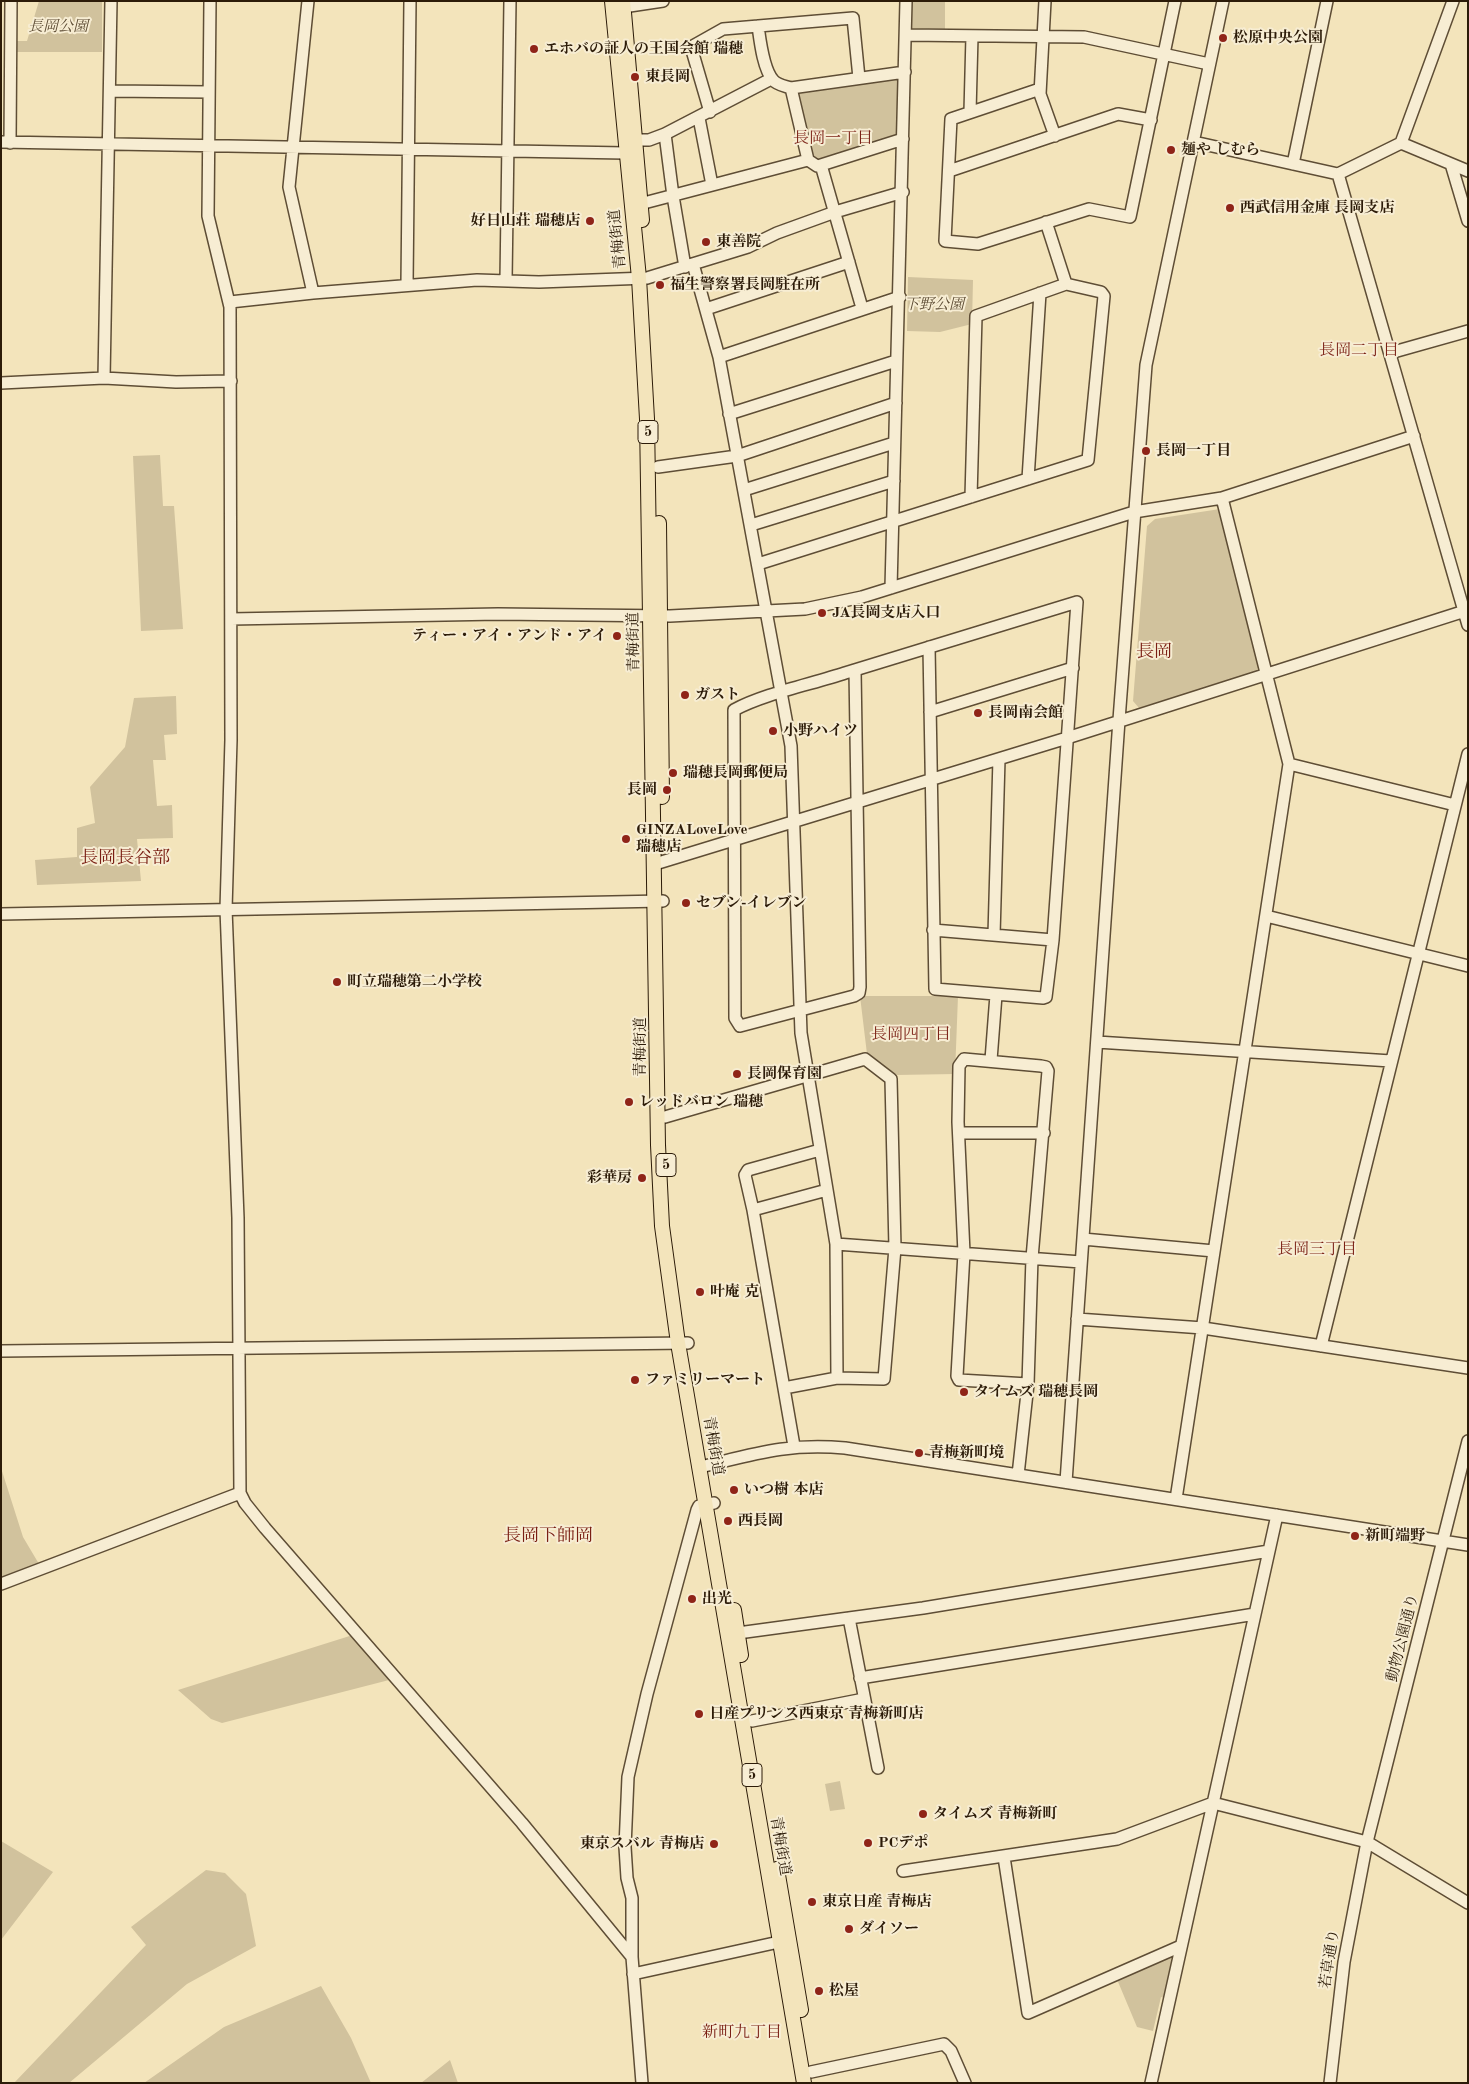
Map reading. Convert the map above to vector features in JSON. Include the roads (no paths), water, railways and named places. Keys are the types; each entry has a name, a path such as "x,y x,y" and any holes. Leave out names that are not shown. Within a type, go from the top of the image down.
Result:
{"main road":[{"name":"青梅街道","path":"619,3 635,140 640,204 655,615 659,863 657,1119 662,1226 809,2079"},
{"name":"青梅街道","path":"619,3 625,153 643,278 658,467 655,615"},
{"name":"青梅街道","path":"659,900 667,1214 683,1343"},
{"name":"青梅街道","path":"710,1504 738,1633 785,1940"}],"street":[{"path":"11,1 5,142 625,153"},
{"path":"104,378 111,1"},
{"path":"210,1 208,216 230,302 231,619 229,862 226,909 238,1218 240,1493 245,1503 265,1528 522,1823 632,1957"},
{"path":"308,1 289,186 313,293"},
{"path":"407,284 410,149 410,1"},
{"path":"506,280 510,1"},
{"path":"619,3 663,1"},
{"path":"891,588 896,361 903,192 906,1"},
{"path":"1046,1 1040,89 1055,136"},
{"path":"1040,89 953,118 949,122 950,171 945,241 978,244 1089,209 1130,217 1175,1"},
{"path":"1066,1482 1119,720 1146,365 1223,1"},
{"path":"1293,164 1326,1"},
{"path":"1194,142 1338,174 1402,143 1453,1"},
{"path":"710,112 691,47 722,29 853,18 859,78"},
{"path":"758,26 760,47 772,79 777,84 791,88 905,72"},
{"path":"906,35 1084,37 1164,56 1209,64"},
{"path":"970,112 972,36"},
{"path":"635,140 649,140 665,134 772,79"},
{"path":"791,88 808,160 817,166 903,139"},
{"path":"110,90 209,92"},
{"path":"950,171 1118,114 1151,120"},
{"path":"698,118 712,185"},
{"path":"665,134 672,196 689,266 706,309 719,357 791,746 799,1010 836,1244 837,1378"},
{"path":"1402,143 1468,171"},
{"path":"640,204 808,160"},
{"path":"1451,164 1468,221"},
{"path":"822,165 862,308"},
{"path":"1338,174 1466,611 1468,625"},
{"path":"230,302 407,284 643,278 689,266 748,247 777,233 835,212 903,192"},
{"path":"1046,222 1066,284"},
{"path":"706,309 849,262"},
{"path":"758,564 1088,460 1104,296 1101,292 1066,284 976,316 970,497"},
{"path":"1028,479 1040,293"},
{"path":"719,357 862,308 900,297"},
{"path":"1390,354 1468,331"},
{"path":"729,414 896,361"},
{"path":"1,383 104,378 198,382 231,381"},
{"path":"658,467 737,456 896,402"},
{"path":"231,619 498,614 655,615 767,613 823,606 891,588 1134,512 1222,498 1414,436"},
{"path":"744,490 894,443"},
{"path":"750,525 894,481"},
{"path":"1176,1499 1289,764 1222,498"},
{"path":"856,670 859,993 854,996 744,1026 737,1024 735,1018 732,714 737,708 782,693 856,670 929,648 1077,602 1053,940 1046,997 996,995 935,989 929,648"},
{"path":"659,863 1067,738 1466,611"},
{"path":"930,712 1073,668"},
{"path":"1321,1346 1468,754"},
{"path":"994,935 998,759"},
{"path":"1289,764 1454,805"},
{"path":"1,914 659,900"},
{"path":"1266,916 1468,966"},
{"path":"933,930 1053,940"},
{"path":"991,1060 996,995"},
{"path":"1097,1042 1391,1061"},
{"path":"665,1117 865,1059 891,1079 895,1248 884,1379 837,1378 784,1388"},
{"path":"1018,1475 1028,1384 1032,1258 1048,1071 1046,1067 991,1060 964,1059 959,1066 959,1134 964,1253 957,1379 1028,1384"},
{"path":"959,1134 1044,1133"},
{"path":"794,1446 753,1210 745,1175 748,1170 820,1150"},
{"path":"753,1210 827,1190"},
{"path":"1083,1240 1214,1252"},
{"path":"836,1244 1081,1262"},
{"path":"1078,1319 1203,1328 1468,1368"},
{"path":"1,1351 683,1343"},
{"name":"動物公園通り","path":"1367,1842 1468,1441"},
{"path":"704,1466 759,1452 794,1446 845,1448 1468,1545"},
{"path":"1,1584 240,1493"},
{"path":"642,2083 632,1957 632,1898 627,1878 625,1848 629,1768 697,1510 699,1506 710,1504"},
{"path":"1151,2083 1277,1515"},
{"path":"738,1633 849,1618 1269,1551"},
{"path":"860,1678 1255,1614"},
{"path":"849,1618 878,1768"},
{"path":"752,1722 864,1700"},
{"path":"903,1871 1117,1839 1212,1803 1367,1842 1468,1903"},
{"name":"若草通り","path":"1330,2083 1344,1962 1367,1842"},
{"path":"1004,1857 1028,2013 1181,1946"},
{"path":"633,1974 785,1940"},
{"path":"809,2079 944,2044 951,2050 965,2083"}],"place":[{"name":"松原中央公園","path":"1223,38"},
{"name":"エホバの証人の王国会館 瑞穂","path":"534,49"},
{"name":"東長岡","path":"635,77"},
{"name":"麺や しむら","path":"1171,150"},
{"name":"西武信用金庫 長岡支店","path":"1230,208"},
{"name":"好日山荘 瑞穂店","path":"590,221"},
{"name":"東善院","path":"706,242"},
{"name":"福生警察署長岡駐在所","path":"660,285"},
{"name":"長岡一丁目","path":"1146,451"},
{"name":"JA長岡支店入口","path":"822,613"},
{"name":"ティー・アイ・アンド・アイ","path":"617,636"},
{"name":"ガスト","path":"685,695"},
{"name":"長岡南会館","path":"978,713"},
{"name":"小野ハイツ","path":"773,731"},
{"name":"瑞穂長岡郵便局","path":"673,773"},
{"name":"長岡","path":"667,790"},
{"name":"GINZALoveLove 瑞穂店","path":"626,839"},
{"name":"セブン-イレブン","path":"686,903"},
{"name":"町立瑞穂第二小学校","path":"337,982"},
{"name":"長岡保育園","path":"737,1074"},
{"name":"レッドバロン 瑞穂","path":"629,1102"},
{"name":"彩華房","path":"642,1178"},
{"name":"叶庵 克","path":"700,1292"},
{"name":"ファミリーマート","path":"635,1380"},
{"name":"タイムズ 瑞穂長岡","path":"964,1392"},
{"name":"青梅新町境","path":"919,1453"},
{"name":"いつ樹 本店","path":"734,1490"},
{"name":"西長岡","path":"728,1521"},
{"name":"新町端野","path":"1355,1536"},
{"name":"出光","path":"692,1599"},
{"name":"日産プリンス西東京 青梅新町店","path":"699,1714"},
{"name":"タイムズ 青梅新町","path":"923,1814"},
{"name":"PCデポ","path":"868,1843"},
{"name":"東京スバル 青梅店","path":"714,1844"},
{"name":"東京日産 青梅店","path":"812,1902"},
{"name":"ダイソー","path":"849,1929"},
{"name":"松屋","path":"819,1991"}],"district":[{"name":"長岡一丁目","path":"833,139"},
{"name":"長岡二丁目","path":"1359,351"},
{"name":"長岡","path":"1154,652"},
{"name":"長岡長谷部","path":"125,858"},
{"name":"長岡四丁目","path":"911,1035"},
{"name":"長岡三丁目","path":"1317,1250"},
{"name":"長岡下師岡","path":"548,1536"},
{"name":"新町九丁目","path":"742,2033"}],"park label":[{"name":"長岡公園","path":"58,27"},
{"name":"下野公園","path":"934,305"}]}
